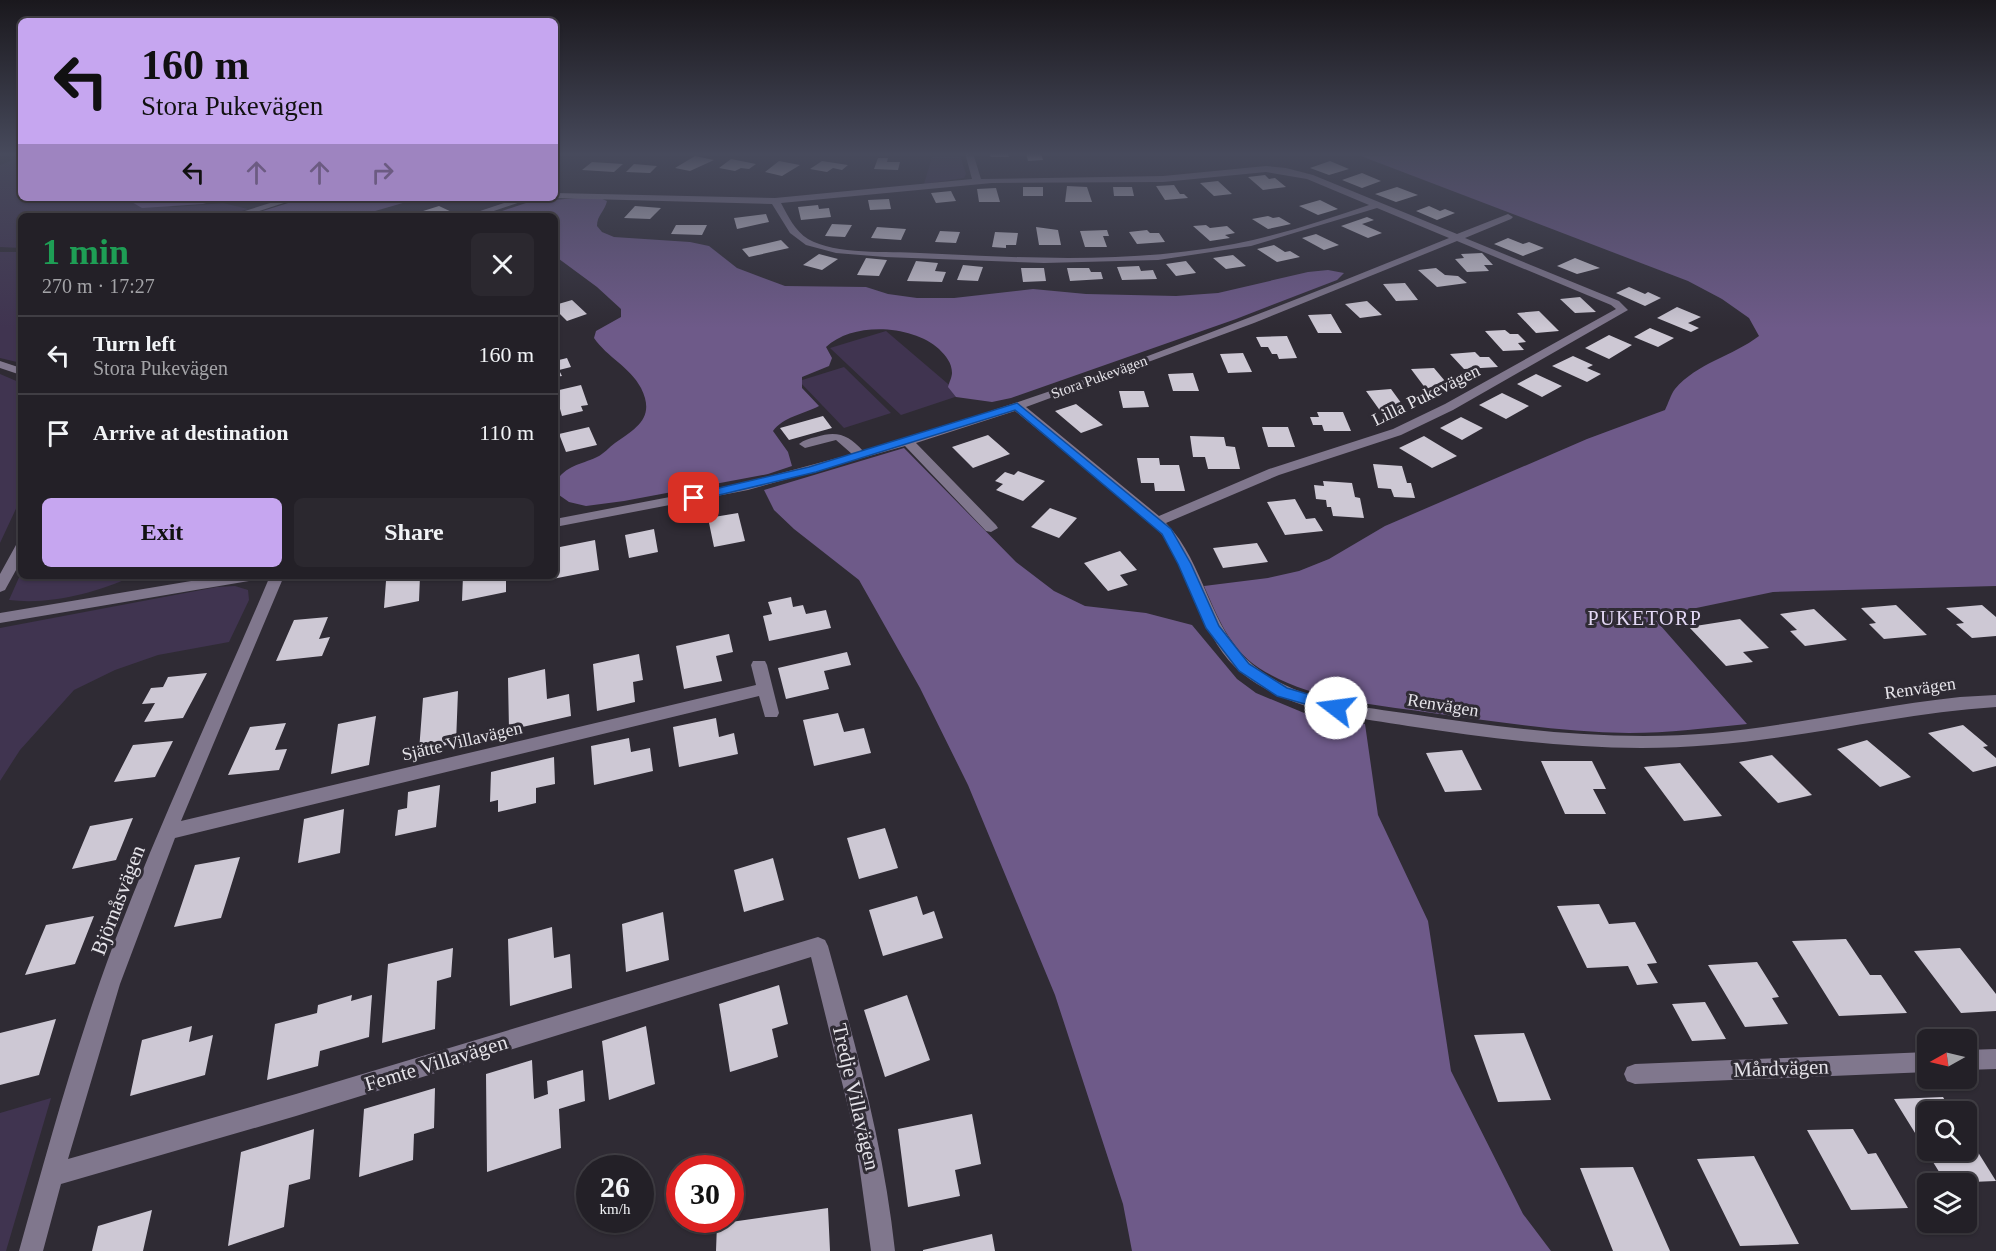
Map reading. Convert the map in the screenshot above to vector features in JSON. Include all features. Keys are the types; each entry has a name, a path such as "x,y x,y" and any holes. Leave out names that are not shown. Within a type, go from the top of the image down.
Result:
{"street":[{"path":"783,211 801,239 822,247 885,254 1046,262 1121,260 1199,253 1272,238 1359,211"},
{"path":"1390,211 1457,238"},
{"name":"Stora Pukevägen","path":"558,522 727,491 860,455 1017,406 1164,354 1508,217"},
{"name":"Lilla Pukevägen","path":"1157,522 1274,472 1397,432 1620,314 1623,310 1615,303 1457,238"},
{"path":"0,364 18,371"},
{"name":"Renvägen","path":"1017,406 1157,522 1174,542 1213,628 1244,668 1282,692 1336,708 1530,736 1627,743 1713,739 1930,705 1996,700"},
{"path":"805,444 838,436 846,439 860,455"},
{"path":"907,441 992,528"},
{"path":"0,587 18,554"},
{"path":"0,618 231,579"},
{"name":"Björnåsvägen","path":"31,1251 86,1059 124,945 168,832 276,579"},
{"path":"759,665 771,713"},
{"name":"Sjätte Villavägen","path":"168,832 765,689"},
{"name":"Femte Villavägen","path":"52,1175 296,1106 818,946"},
{"name":"Tredje Villavägen","path":"818,946 854,1079 872,1167 883,1251"},
{"path":"1977,1060 1996,1059"},
{"name":"Mårdvägen","path":"1635,1074 1917,1062"}],"shaded area":[{"path":"0,211 241,211 18,213 18,248 0,247"},
{"path":"262,211 374,211 368,213 256,213"},
{"path":"502,211 603,211 597,226 602,232 614,237 690,242 709,246 737,268 785,286 866,287 888,294 917,298 954,298 1033,289 1086,294 1176,296 1218,293 1308,272 1328,270 1344,273 1337,280 1236,319 1011,398 992,402 956,397 948,387 952,373 950,363 939,349 928,341 899,331 883,329 851,333 826,347 832,358 829,366 802,377 802,388 819,406 788,419 773,431 788,452 792,466 768,474 586,506 569,502 559,495 558,478 574,466 602,454 636,427 645,415 645,398 641,388 625,368 594,338 596,331 621,317 621,309 597,287 558,258 558,213"},
{"path":"1506,211 1996,211 1996,586 1773,592 1653,617 1747,724 1673,731 1629,733 1578,731 1527,726 1339,699 1297,687 1259,668 1232,642 1204,586 1268,578 1299,571 1329,559 1385,526 1587,439 1665,410 1674,391 1684,380 1704,366 1759,336 1749,318 1722,299 1688,281"},
{"path":"0,252 18,252 18,362 0,358"},
{"path":"886,331 961,395 901,415 830,348"},
{"path":"844,367 891,413 844,428 799,381"},
{"path":"0,374 18,382 18,504 0,543"},
{"path":"904,448 1016,562 1054,591 1085,606 1146,613 1192,625 1237,679 1256,693 1309,715 1365,724 1378,815 1428,921 1451,1071 1523,1214 1551,1251 1132,1251 1123,1204 1055,995 968,785 920,688 859,580 794,529 774,510 764,490"},
{"path":"18,579 126,579 104,588 56,599 9,600"},
{"path":"235,586 248,590 249,600 229,642 158,655 115,670 74,690 20,750 0,781 0,628 217,587"},
{"path":"51,1098 6,1251 0,1251 0,1113"}],"building":[{"path":"450,211 454,213 422,213 420,212"},
{"path":"630,211 658,211 650,219 624,218"},
{"path":"799,211 830,211 831,217 801,220"},
{"path":"1310,211 1330,211 1318,215"},
{"path":"1417,211 1455,213 1437,220"},
{"path":"766,214 769,222 737,229 734,218"},
{"path":"1268,216 1279,217 1291,224 1268,229 1252,219"},
{"path":"1367,217 1374,220 1362,224 1382,233 1368,238 1341,226"},
{"path":"832,224 852,225 845,237 825,236"},
{"path":"676,225 707,225 702,235 671,234"},
{"path":"1206,225 1210,228 1227,226 1235,233 1225,235 1230,238 1210,241 1193,226"},
{"path":"877,227 906,229 901,240 871,238"},
{"path":"1036,227 1058,230 1061,245 1039,245"},
{"path":"1107,230 1109,236 1103,236 1107,247 1085,247 1080,231"},
{"path":"1147,230 1150,233 1159,233 1165,242 1137,244 1129,232"},
{"path":"940,231 960,232 956,243 935,242"},
{"path":"995,232 1018,233 1016,245 1006,245 1006,248 992,247"},
{"path":"1316,234 1339,245 1324,250 1302,238"},
{"path":"1508,238 1544,248 1523,256 1494,244"},
{"path":"781,240 789,248 749,257 742,249"},
{"path":"1274,245 1300,257 1277,262 1257,249"},
{"path":"1482,253 1493,265 1484,265 1489,271 1467,272 1455,259 1464,258 1461,254"},
{"path":"819,254 838,259 822,270 803,265"},
{"path":"1233,255 1246,266 1226,269 1213,258"},
{"path":"866,258 887,260 879,276 857,275"},
{"path":"1575,258 1600,268 1577,274 1557,266"},
{"path":"916,261 938,263 935,271 946,272 942,282 907,281"},
{"path":"1186,261 1196,273 1176,276 1166,264"},
{"path":"963,265 983,267 978,281 957,280"},
{"path":"1139,266 1141,271 1153,270 1157,279 1122,280 1117,267"},
{"path":"1021,268 1044,268 1046,281 1023,282"},
{"path":"1067,268 1089,268 1091,272 1101,272 1103,279 1070,281"},
{"path":"1436,268 1445,275 1458,276 1467,283 1437,287 1418,270"},
{"path":"1405,283 1418,300 1396,301 1383,284"},
{"path":"1629,287 1661,298 1645,306 1616,293"},
{"path":"1580,297 1596,312 1575,313 1560,299"},
{"path":"572,300 587,314 567,321 558,312 558,304"},
{"path":"1367,301 1382,315 1360,318 1345,304"},
{"path":"1677,307 1701,317 1688,323 1699,328 1691,332 1657,318"},
{"path":"1539,311 1559,331 1536,333 1517,313"},
{"path":"1331,314 1342,333 1318,333 1308,315"},
{"path":"1650,328 1674,338 1658,347 1634,337"},
{"path":"1505,330 1510,334 1518,334 1526,342 1518,343 1524,350 1503,351 1485,331"},
{"path":"1609,335 1632,345 1609,359 1585,348"},
{"path":"1287,336 1297,358 1279,359 1277,354 1272,354 1268,347 1261,347 1256,337"},
{"path":"1475,352 1480,357 1489,357 1498,367 1464,369 1450,354"},
{"path":"1243,353 1252,372 1228,373 1220,354"},
{"path":"1573,356 1593,365 1587,368 1601,374 1587,382 1552,366"},
{"path":"567,358 571,367 559,370 562,376 558,377 558,360"},
{"path":"1434,368 1450,387 1426,389 1411,369"},
{"path":"1193,373 1199,391 1173,391 1168,374"},
{"path":"1536,374 1562,386 1542,397 1517,384"},
{"path":"581,385 588,405 581,406 583,411 562,416 558,390"},
{"path":"1391,389 1407,411 1381,412 1366,391"},
{"path":"1119,391 1144,391 1149,407 1123,408"},
{"path":"1502,393 1529,406 1506,419 1479,405"},
{"path":"1076,404 1103,425 1081,433 1055,411"},
{"path":"1317,412 1343,412 1351,431 1324,431 1322,425 1313,425 1310,417 1319,417"},
{"path":"823,416 832,428 789,440 780,428"},
{"path":"1461,417 1483,428 1462,440 1440,428"},
{"path":"589,427 597,445 566,452 559,434"},
{"path":"1262,427 1288,427 1295,447 1268,447"},
{"path":"988,435 1010,454 973,468 952,447"},
{"path":"1190,436 1224,437 1226,446 1235,447 1240,469 1208,469 1205,457 1193,457"},
{"path":"1424,436 1457,456 1432,468 1399,448"},
{"path":"1137,458 1159,458 1160,465 1179,465 1185,491 1155,491 1154,483 1141,483"},
{"path":"1373,464 1402,466 1407,483 1411,483 1415,498 1394,497 1391,489 1378,488"},
{"path":"1018,471 1045,481 1023,501 996,490 1003,484 995,481 1005,472 1014,475"},
{"path":"1323,481 1352,483 1355,497 1360,498 1364,518 1333,516 1331,507 1327,507 1326,500 1316,499 1314,485 1324,486"},
{"path":"1295,499 1306,519 1315,518 1323,531 1285,535 1267,502"},
{"path":"1050,508 1077,518 1059,538 1031,527"},
{"path":"738,513 745,541 714,547 708,518"},
{"path":"654,529 658,552 629,558 625,535"},
{"path":"595,540 599,570 558,578 558,547"},
{"path":"1257,543 1268,562 1223,568 1213,548"},
{"path":"1120,551 1137,570 1120,575 1128,585 1108,591 1084,563"},
{"path":"420,579 419,601 384,608 386,581"},
{"path":"463,579 506,579 506,592 462,601"},
{"path":"791,597 793,607 803,605 806,614 826,610 831,628 769,641 763,616 772,614 768,602"},
{"path":"1896,605 1927,635 1884,639 1869,624 1876,623 1861,608"},
{"path":"1982,605 1996,617 1996,636 1972,638 1956,624 1964,623 1946,608"},
{"path":"1814,609 1847,640 1805,646 1790,631 1797,630 1780,614"},
{"path":"328,617 319,639 330,637 322,656 276,661 294,620"},
{"path":"1740,619 1769,648 1743,652 1753,662 1726,666 1689,627"},
{"path":"729,634 733,652 716,656 722,681 684,689 676,646"},
{"path":"847,652 851,665 824,671 829,689 786,699 778,668"},
{"path":"639,654 643,680 633,682 635,702 597,711 593,664"},
{"path":"545,669 547,699 569,694 571,716 509,730 508,678"},
{"path":"207,673 183,718 144,722 155,703 142,704 151,688 163,687 168,677"},
{"path":"458,691 456,743 419,751 423,698"},
{"path":"838,713 844,732 864,728 871,753 814,766 803,720"},
{"path":"376,716 369,765 331,774 338,724"},
{"path":"716,718 719,737 734,733 738,754 679,767 673,727"},
{"path":"286,723 275,750 287,749 279,770 228,775 250,727"},
{"path":"1963,725 1988,746 1983,747 1996,758 1996,766 1973,772 1928,733"},
{"path":"629,738 631,752 650,748 653,771 594,785 591,746"},
{"path":"1867,740 1911,777 1880,787 1837,749"},
{"path":"173,741 155,777 114,782 133,745"},
{"path":"1462,750 1482,790 1445,792 1426,753"},
{"path":"1772,755 1812,795 1778,803 1739,762"},
{"path":"554,757 555,784 536,788 536,803 498,812 498,800 490,802 491,772"},
{"path":"1541,761 1592,761 1606,789 1593,789 1606,814 1565,814"},
{"path":"1680,763 1722,816 1684,821 1644,767"},
{"path":"440,785 436,827 395,836 398,810 407,808 408,792"},
{"path":"344,809 340,853 298,863 304,819"},
{"path":"133,818 116,860 72,869 90,826"},
{"path":"885,828 898,868 859,879 847,838"},
{"path":"240,857 221,918 174,927 195,865"},
{"path":"773,858 784,900 744,912 734,870"},
{"path":"917,896 923,915 934,911 943,938 883,956 869,910"},
{"path":"1599,904 1609,924 1635,922 1657,963 1647,964 1658,983 1637,985 1628,966 1587,968 1557,906"},
{"path":"663,912 669,960 626,972 622,924"},
{"path":"94,916 75,964 25,975 46,925"},
{"path":"552,927 554,958 570,954 572,988 510,1006 508,939"},
{"path":"1846,939 1870,975 1881,975 1907,1013 1839,1016 1792,941"},
{"path":"453,948 451,977 437,981 435,1029 382,1043 388,964"},
{"path":"1960,948 1996,994 1996,1011 1961,1013 1914,951"},
{"path":"1757,962 1779,997 1772,998 1788,1024 1745,1027 1708,965"},
{"path":"779,985 788,1024 772,1029 778,1057 730,1072 719,1004"},
{"path":"352,995 351,1001 372,995 369,1037 320,1051 318,1066 267,1080 275,1024 317,1013 318,1005"},
{"path":"907,995 930,1060 885,1077 864,1010"},
{"path":"1705,1002 1726,1039 1692,1041 1672,1004"},
{"path":"56,1019 39,1075 0,1085 0,1033"},
{"path":"192,1026 189,1042 213,1035 205,1075 130,1096 142,1040"},
{"path":"646,1026 655,1084 609,1100 602,1041"},
{"path":"1524,1033 1551,1100 1498,1102 1474,1035"},
{"path":"532,1060 534,1099 548,1094 547,1081 583,1070 585,1101 559,1109 561,1148 487,1172 486,1074"},
{"path":"435,1088 434,1128 414,1134 413,1160 359,1177 364,1109"},
{"path":"1943,1097 1945,1101 1917,1101 1917,1136 1894,1099"},
{"path":"972,1114 981,1164 955,1170 960,1196 908,1207 898,1129"},
{"path":"314,1129 310,1179 289,1185 284,1227 228,1246 241,1152"},
{"path":"1853,1129 1868,1154 1876,1153 1908,1208 1851,1210 1807,1130"},
{"path":"1977,1151 1996,1181 1977,1182 1977,1173 1940,1173 1932,1161 1977,1161"},
{"path":"1754,1156 1799,1244 1740,1246 1697,1159"},
{"path":"1633,1167 1670,1251 1613,1251 1580,1168"},
{"path":"828,1208 830,1251 716,1251 717,1233 744,1233 744,1220"},
{"path":"152,1210 143,1251 92,1251 98,1226"},
{"path":"992,1234 995,1251 923,1251 923,1250"}],"district":[{"name":"PUKETORP","path":"1645,618"}],"route":[{"path":"694,498 812,470 1017,406 1167,532 1185,564 1213,628 1244,668 1282,692 1336,708"}]}
